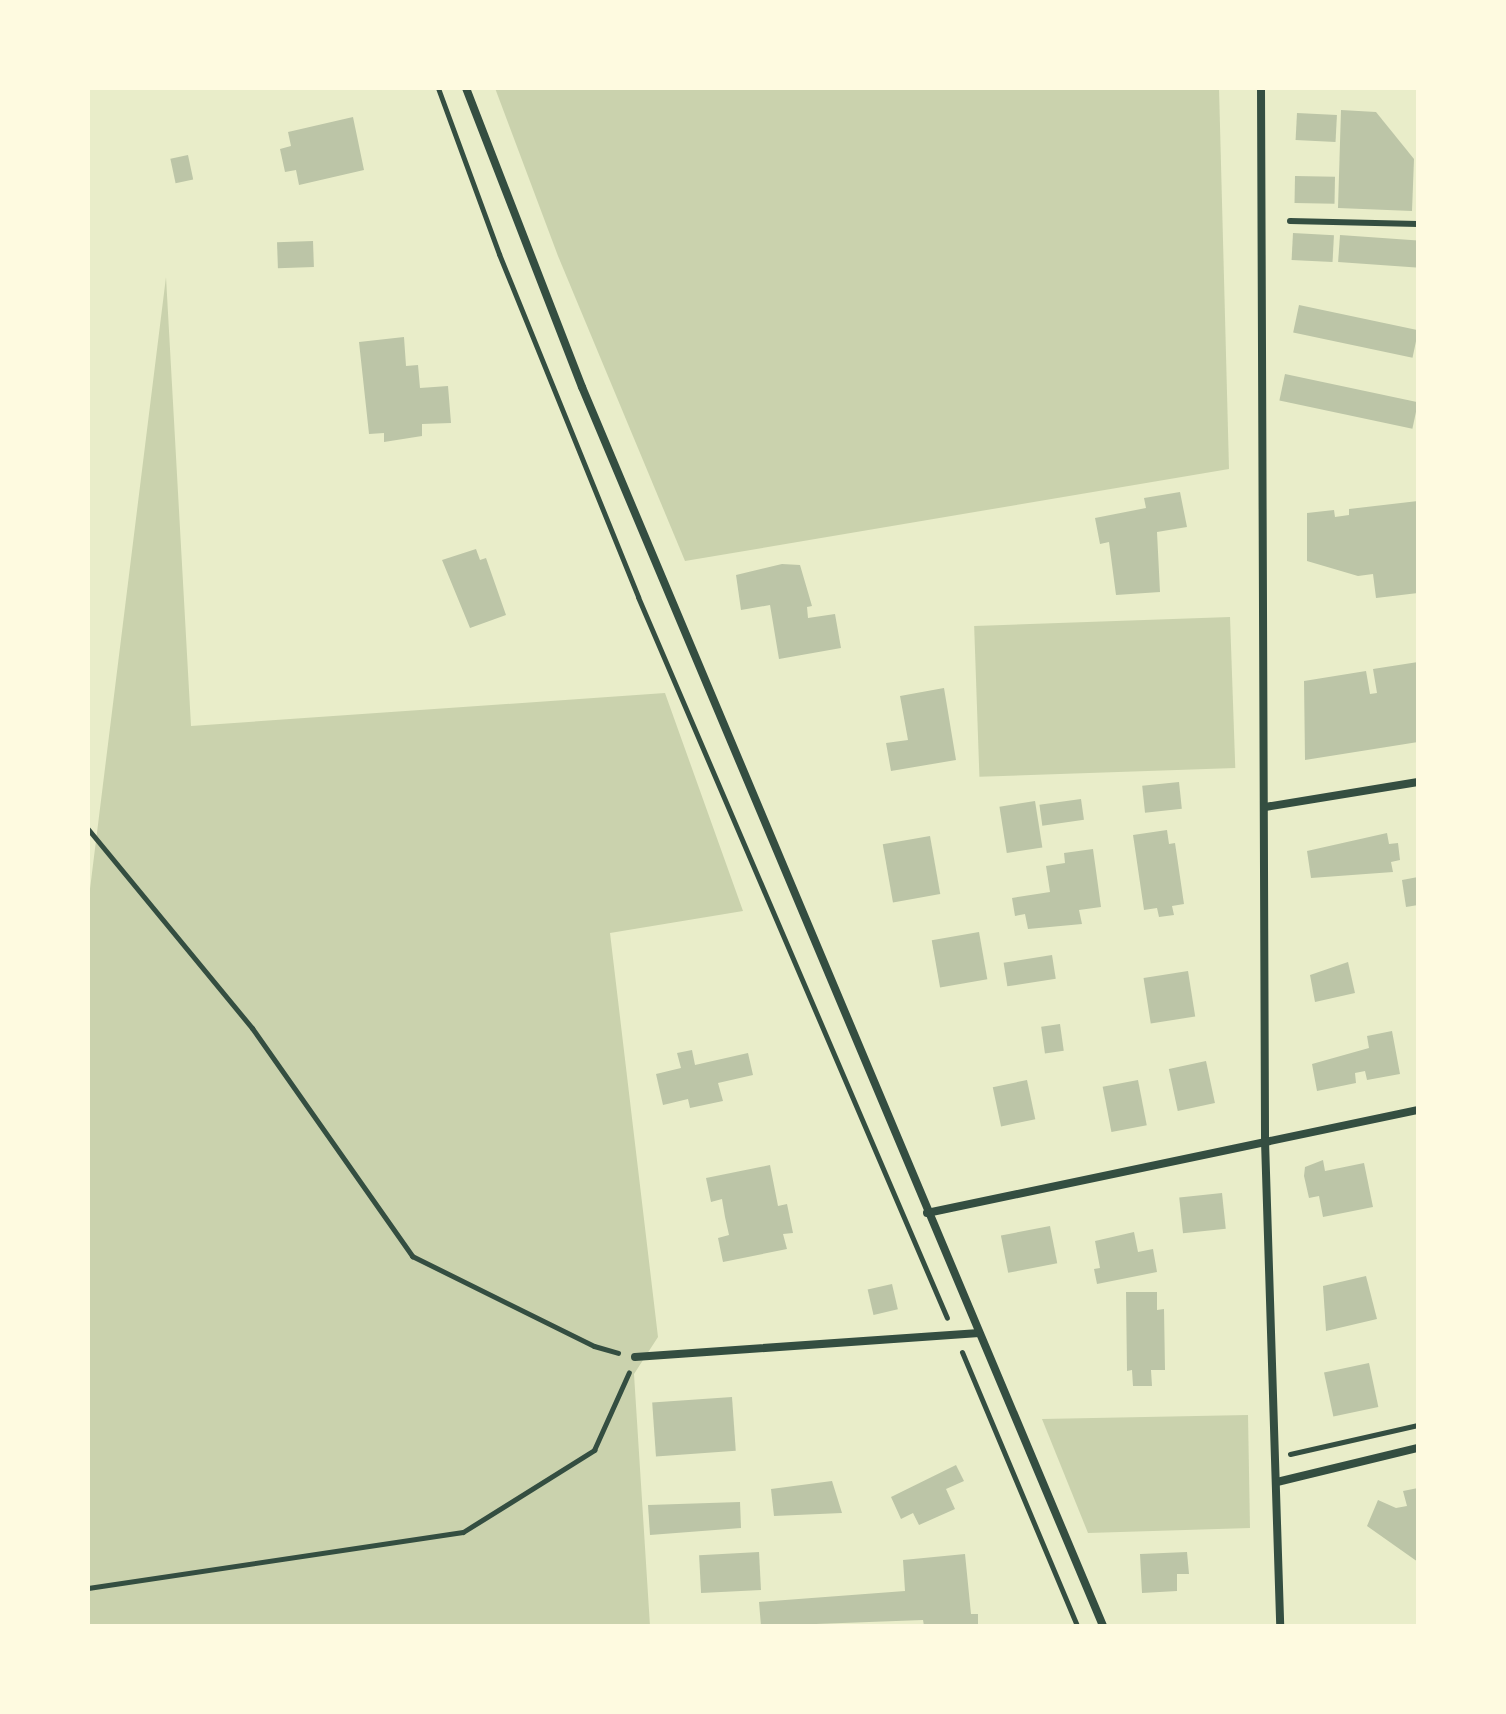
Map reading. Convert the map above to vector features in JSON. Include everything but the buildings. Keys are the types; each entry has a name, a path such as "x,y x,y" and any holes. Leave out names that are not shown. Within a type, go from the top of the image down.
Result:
{"street":[{"path":"466,88 582,387 1103,1626"},
{"path":"1261,88 1265,1141 1280,1626"},
{"path":"1265,807 1418,782"},
{"path":"927,1213 1418,1110"},
{"path":"635,1357 979,1333"},
{"path":"1277,1482 1418,1448"}],"lane":[{"path":"1290,221 1418,224"}],"path":[{"path":"438,88 499,254 638,597 1077,1626"},
{"path":"88,829 252,1028 412,1256 594,1346 635,1357 594,1450 463,1532 88,1588"},
{"path":"1276,1457 1418,1425"}],"green space":[{"path":"495,88 1219,88 1229,469 685,561 558,256"},
{"path":"166,277 191,726 665,693 743,911 610,933 658,1337 634,1374 650,1626 88,1626 88,905"},
{"path":"1230,617 1235,768 979,777 974,626"},
{"path":"1248,1415 1250,1528 1088,1533 1042,1419"}]}
